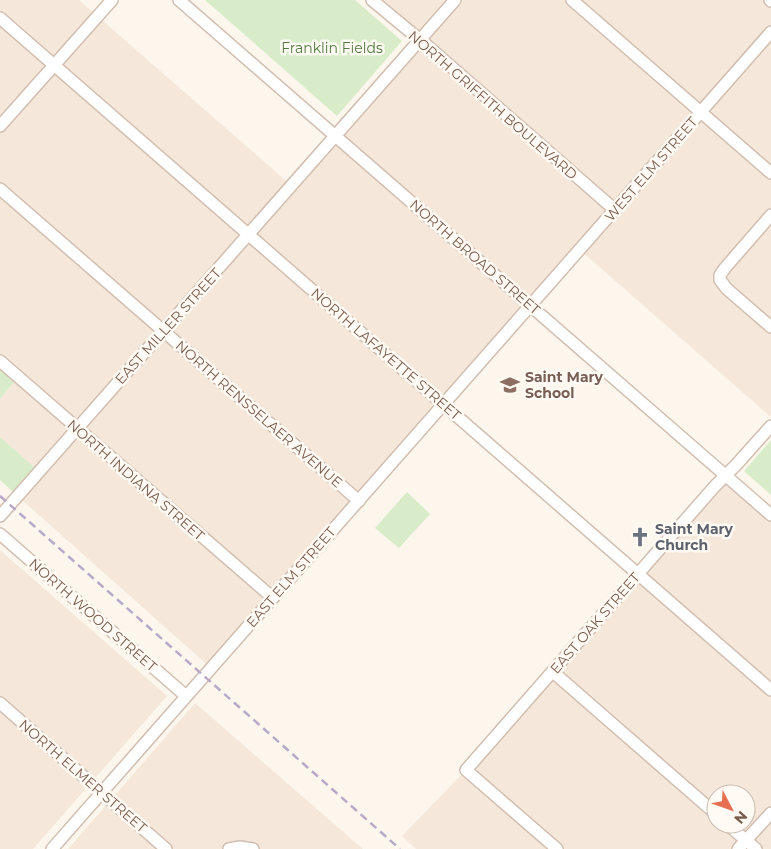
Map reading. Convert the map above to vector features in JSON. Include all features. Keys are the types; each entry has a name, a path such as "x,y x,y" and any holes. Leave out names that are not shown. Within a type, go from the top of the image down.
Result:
{"street":[{"path":"0,126 53,64 112,0"},
{"name":"NORTH BROAD STREET","path":"179,0 771,515"},
{"name":"NORTH GRIFFITH BOULEVARD","path":"372,0 615,210"},
{"name":"EAST MILLER STREET","path":"0,516 455,0"},
{"path":"572,0 771,172"},
{"name":"NORTH LAFAYETTE STREET","path":"0,18 771,690"},
{"name":"WEST ELM STREET","path":"531,305 771,32"},
{"name":"NORTH RENSSELAER AVENUE","path":"0,189 359,501"},
{"path":"771,216 720,275 720,280 727,289 771,327"},
{"name":"EAST ELM STREET","path":"52,849 531,305"},
{"name":"NORTH INDIANA STREET","path":"0,361 272,598"},
{"name":"EAST OAK STREET","path":"557,849 466,770 638,573 771,426"},
{"name":"NORTH WOOD STREET","path":"0,534 186,696"},
{"path":"553,672 706,805"},
{"name":"NORTH ELMER STREET","path":"0,703 166,849"},
{"path":"742,845 771,813"},
{"path":"734,834 742,845 756,849"},
{"path":"229,849 240,847 253,849"}],"shaded area":[{"path":"0,0 79,0 292,186 420,40 372,0 771,0 771,417 580,250 211,668 14,493 33,467 0,437 0,399 14,382 0,370"},
{"path":"725,475 771,515 771,849 416,849 402,836 466,770"},
{"path":"0,550 167,696 33,849 0,849"},
{"path":"195,703 363,849 68,849"}],"green space":[{"name":"Franklin Fields","path":"205,0 355,0 402,41 337,116"},
{"path":"0,370 14,382 0,399"},
{"path":"0,437 34,467 14,493 0,480"},
{"path":"771,440 771,495 744,471"},
{"path":"407,492 430,514 399,548 375,528"}],"railway":[{"path":"0,496 400,849"}],"place":[{"name":"Saint Mary School","path":"510,385"},
{"name":"Saint Mary Church","path":"640,537"}]}
